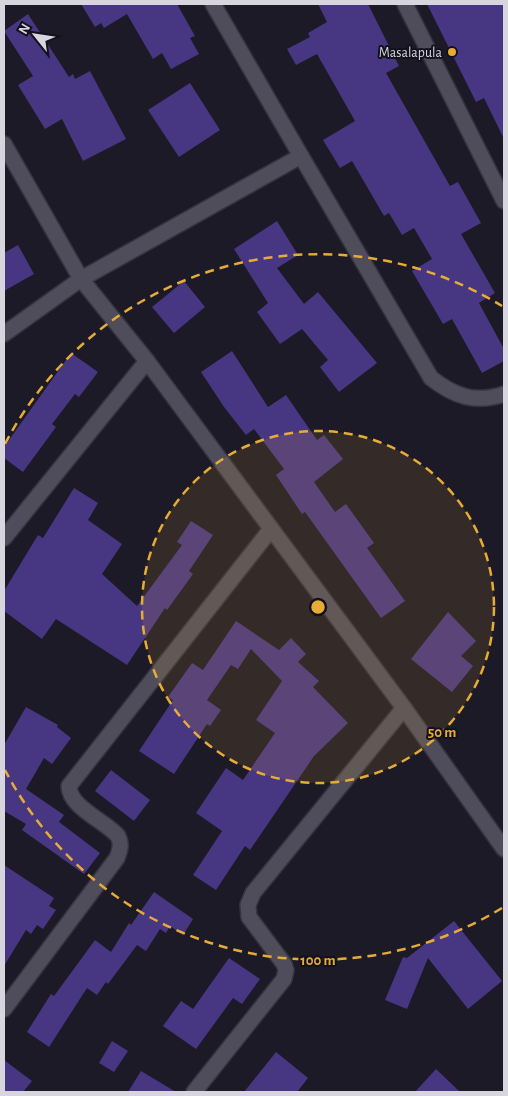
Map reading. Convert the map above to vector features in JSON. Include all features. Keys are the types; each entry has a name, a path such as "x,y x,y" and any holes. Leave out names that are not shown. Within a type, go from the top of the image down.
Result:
{"street":[{"path":"213,4 431,378 450,392 474,399 493,398 504,394"},
{"path":"405,4 504,201"},
{"path":"4,144 81,279 147,361 404,708 504,849"},
{"path":"4,334 81,279 301,156"},
{"path":"4,538 147,361"},
{"path":"4,1009 117,858 120,851 121,842 118,836 74,802 69,793 69,786 271,529"},
{"path":"194,1092 284,979 286,970 284,964 249,917 248,905 253,893 404,708"}],"building":[{"path":"81,4 177,4 195,36 190,38 199,54 171,69 162,53 153,59 127,14 104,28 101,23 95,27"},
{"path":"318,4 368,4 399,66 386,73 450,186 458,182 481,223 461,234 495,293 479,303 504,349 504,361 482,373 452,319 443,324 412,271 432,259 414,228 402,235 389,213 384,216 352,161 340,168 323,140 355,121 317,54 296,65 287,49 310,37 308,33 327,22"},
{"path":"427,4 504,4 504,139 484,98 476,102"},
{"path":"28,14 69,77 73,74 75,79 90,71 126,139 83,161 62,119 45,129 18,85 33,76 4,31"},
{"path":"190,83 220,130 179,157 148,110"},
{"path":"277,221 298,255 277,268 304,304 318,292 377,363 339,392 320,367 328,360 302,329 280,344 257,312 268,303 234,249"},
{"path":"18,245 34,274 4,291 4,253"},
{"path":"184,281 205,307 174,333 152,307"},
{"path":"232,351 268,407 286,395 317,440 324,435 343,459 314,482 335,512 346,504 374,543 367,548 405,601 381,618 305,512 302,514 276,475 284,469 254,429 246,435 224,407 201,372"},
{"path":"71,353 98,372 79,397 75,394 52,424 56,427 23,472 4,458 4,447"},
{"path":"74,488 98,503 88,520 122,544 102,574 137,606 182,545 177,542 191,521 213,535 189,571 193,574 167,610 165,608 127,665 56,619 42,639 4,611 4,591 38,535 43,538"},
{"path":"448,612 476,641 461,656 473,666 452,692 411,659"},
{"path":"236,621 279,650 291,638 306,654 298,662 319,681 313,687 348,723 314,756 250,850 245,846 216,890 193,875 222,831 196,813 226,768 243,780 275,733 256,720 282,681 251,649 238,669 231,665 207,700 221,710 210,726 207,724 174,774 139,751 173,700 168,697 192,663 203,670"},
{"path":"26,707 58,725 57,727 71,738 52,764 44,758 26,789 64,815 59,822 100,853 84,874 22,830 26,824 4,811 4,745"},
{"path":"111,770 150,800 134,821 95,791"},
{"path":"4,865 54,898 49,906 56,910 43,929 37,925 31,934 26,930 4,966"},
{"path":"154,892 193,919 183,935 170,926 166,933 160,929 146,951 137,945 108,984 106,982 97,995 87,988 49,1047 27,1032 51,994 54,996 95,940 111,952 129,923 131,925"},
{"path":"454,921 502,981 468,1009 428,958 407,1009 385,1000 403,957 407,958"},
{"path":"229,958 260,979 242,1004 233,998 196,1049 163,1026 181,1001 193,1009"},
{"path":"112,1041 128,1051 114,1072 99,1063"},
{"path":"276,1052 308,1078 297,1092 244,1092"},
{"path":"4,1060 32,1081 23,1092 4,1092"},
{"path":"436,1069 460,1092 415,1092"},
{"path":"141,1071 176,1092 128,1092"}],"place":[{"name":"Masalapula","path":"452,52"}]}
